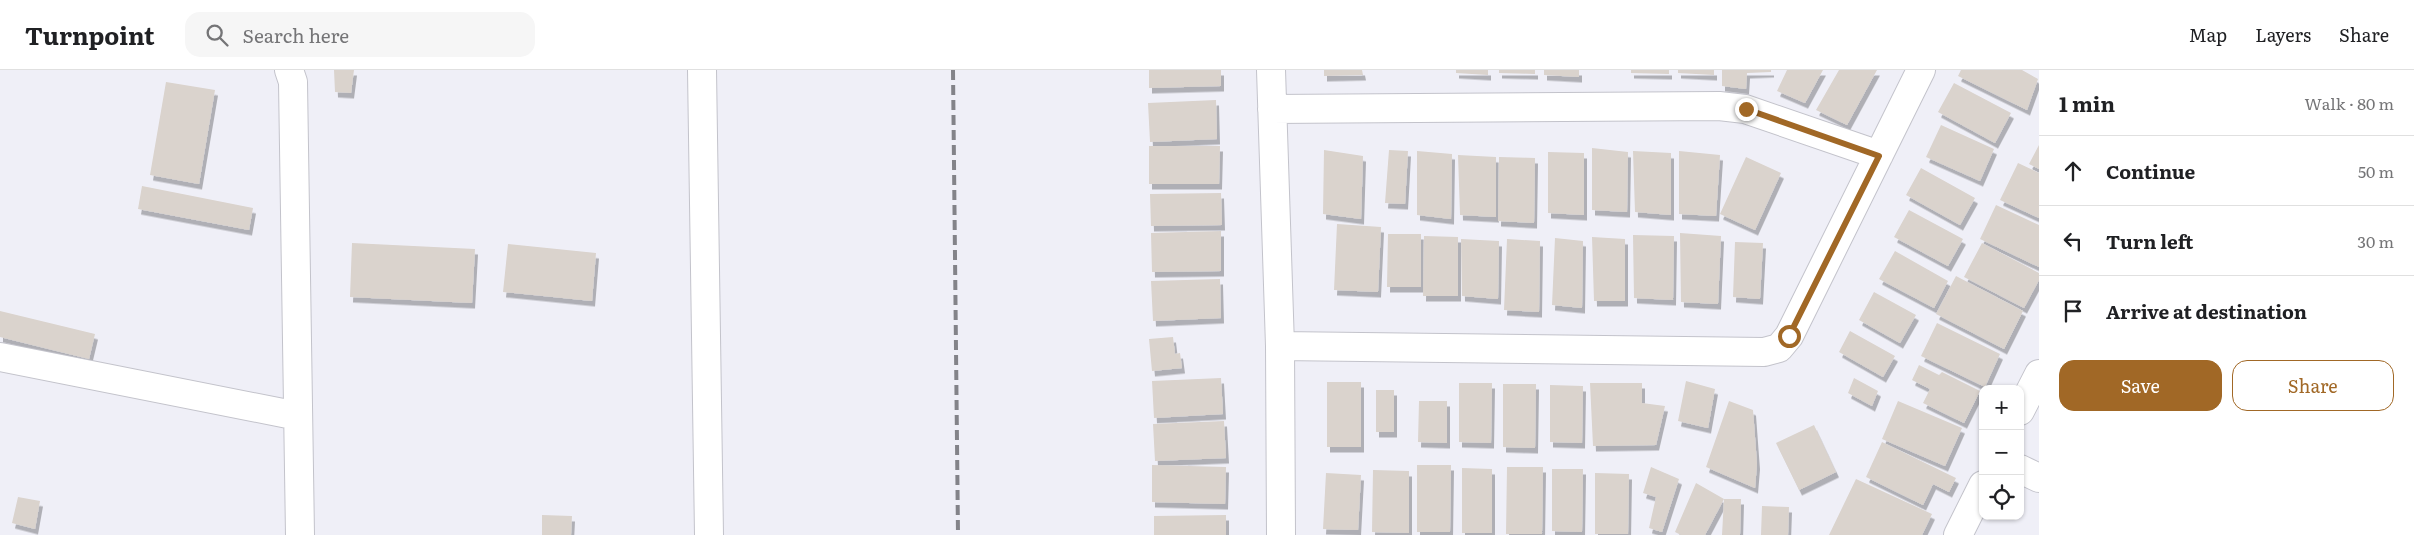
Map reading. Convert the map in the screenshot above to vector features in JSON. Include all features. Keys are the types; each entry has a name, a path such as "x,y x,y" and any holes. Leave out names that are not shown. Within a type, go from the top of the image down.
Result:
{"street":[{"path":"289,70 293,82 300,535"},
{"path":"702,70 709,535"},
{"path":"1272,70 1280,346 1280,535"},
{"path":"1280,346 1764,352 1779,348 1789,336 1921,70"},
{"path":"1272,109 1719,106 1746,109 1879,156"},
{"path":"0,357 298,416"},
{"path":"2024,403 2039,374"},
{"path":"2024,471 2039,478"},
{"path":"1958,535 1979,493"}],"building":[{"path":"334,70 354,70 351,93 335,92"},
{"path":"1149,70 1221,70 1221,86 1149,88"},
{"path":"1324,70 1362,70 1363,75 1324,76"},
{"path":"1456,70 1488,70 1488,75 1456,73"},
{"path":"1499,70 1535,70 1535,74 1499,73"},
{"path":"1544,70 1579,70 1579,77 1544,75"},
{"path":"1631,70 1669,70 1669,74 1631,73"},
{"path":"1678,70 1714,70 1714,75 1678,73"},
{"path":"1722,70 1771,70 1771,72 1747,73 1746,89 1722,86"},
{"path":"1787,70 1823,70 1805,103 1777,91"},
{"path":"1839,70 1877,70 1847,125 1816,110"},
{"path":"1961,70 2022,70 2038,79 2027,110 1958,76"},
{"path":"166,82 215,90 199,184 150,175"},
{"path":"1954,83 2011,113 1995,143 1938,112"},
{"path":"1216,100 1217,139 1150,142 1148,103"},
{"path":"1941,125 1994,149 1980,181 1926,157"},
{"path":"2039,145 2039,169 2029,164"},
{"path":"1149,146 1220,146 1219,184 1149,184"},
{"path":"1592,148 1628,152 1627,212 1592,210"},
{"path":"1324,150 1363,156 1361,219 1323,214"},
{"path":"1389,150 1408,151 1405,204 1385,203"},
{"path":"1417,151 1452,154 1451,219 1417,215"},
{"path":"1633,151 1671,153 1671,215 1635,212"},
{"path":"1679,151 1720,155 1716,216 1679,214"},
{"path":"1548,152 1584,153 1584,215 1548,213"},
{"path":"1458,155 1496,157 1496,217 1460,215"},
{"path":"1499,157 1535,158 1534,223 1498,221"},
{"path":"1746,157 1781,173 1755,230 1720,214"},
{"path":"2018,163 2039,173 2039,218 2000,200"},
{"path":"1921,168 1975,198 1960,225 1906,195"},
{"path":"142,186 253,208 249,230 138,209"},
{"path":"1221,193 1222,225 1151,226 1150,194"},
{"path":"1996,205 2039,225 2039,267 1980,239"},
{"path":"1909,210 1963,239 1948,266 1894,237"},
{"path":"1337,224 1381,227 1378,292 1334,290"},
{"path":"1221,231 1221,271 1152,272 1151,233"},
{"path":"1680,233 1721,236 1718,304 1681,302"},
{"path":"1388,234 1421,234 1421,287 1387,287"},
{"path":"1633,235 1674,236 1673,300 1634,298"},
{"path":"1424,236 1458,237 1458,296 1423,296"},
{"path":"1592,237 1625,239 1625,301 1594,301"},
{"path":"1555,238 1583,241 1582,308 1552,305"},
{"path":"1461,239 1499,241 1498,299 1462,296"},
{"path":"1507,239 1540,241 1539,312 1504,310"},
{"path":"1735,242 1763,243 1760,299 1733,297"},
{"path":"352,243 475,249 472,303 350,297"},
{"path":"1982,243 2039,273 2039,280 2024,308 1964,277"},
{"path":"508,244 596,253 592,301 503,292"},
{"path":"1895,251 1948,281 1934,308 1879,279"},
{"path":"1956,276 2023,311 2004,349 1936,314"},
{"path":"1220,279 1221,318 1153,321 1151,281"},
{"path":"1874,292 1916,315 1900,343 1859,320"},
{"path":"0,311 95,334 89,359 0,337"},
{"path":"1937,323 2000,354 1986,385 1981,385 1921,356"},
{"path":"1850,331 1895,356 1883,377 1839,352"},
{"path":"1173,337 1175,354 1180,353 1182,368 1152,371 1149,339"},
{"path":"1919,365 1939,375 1942,372 1979,390 1979,393 1964,423 1923,403 1930,389 1912,380"},
{"path":"1221,378 1223,414 1154,418 1152,381"},
{"path":"1854,378 1878,391 1872,406 1848,393"},
{"path":"1686,381 1715,389 1708,428 1678,421"},
{"path":"1327,382 1361,382 1361,447 1327,447"},
{"path":"1459,383 1492,383 1491,443 1459,442"},
{"path":"1590,383 1642,383 1642,403 1665,406 1656,445 1593,446"},
{"path":"1503,384 1536,384 1535,448 1503,447"},
{"path":"1550,385 1583,386 1582,443 1550,442"},
{"path":"1376,390 1394,390 1394,432 1376,432"},
{"path":"1419,401 1447,401 1447,443 1418,442"},
{"path":"1729,401 1753,410 1757,464 1755,488 1706,467"},
{"path":"1898,401 1962,428 1945,466 1882,439"},
{"path":"1224,421 1226,458 1155,461 1153,424"},
{"path":"1814,425 1836,472 1799,490 1776,443"},
{"path":"1882,442 1956,478 1949,492 1933,484 1923,505 1866,477"},
{"path":"1152,465 1226,467 1225,504 1152,502"},
{"path":"1417,465 1451,465 1450,532 1417,532"},
{"path":"1507,467 1543,467 1542,534 1506,534"},
{"path":"1651,467 1679,479 1662,532 1649,528 1656,497 1643,493"},
{"path":"1462,468 1492,469 1492,533 1462,533"},
{"path":"1552,469 1583,469 1582,532 1552,531"},
{"path":"1373,470 1409,471 1409,533 1372,532"},
{"path":"1326,473 1361,475 1358,530 1323,529"},
{"path":"1595,473 1629,474 1628,534 1595,534"},
{"path":"1856,479 1932,514 1922,535 1829,535"},
{"path":"1696,483 1724,499 1705,535 1681,535 1675,532"},
{"path":"18,497 40,501 35,529 12,523"},
{"path":"1724,499 1741,499 1740,535 1722,535"},
{"path":"1762,506 1789,507 1788,535 1761,535"},
{"path":"542,515 572,516 571,535 542,535"},
{"path":"1226,515 1226,535 1154,535 1154,516"}],"railway":[{"path":"953,70 958,535"}],"route":[{"path":"1746,109 1879,156 1789,336"}]}
